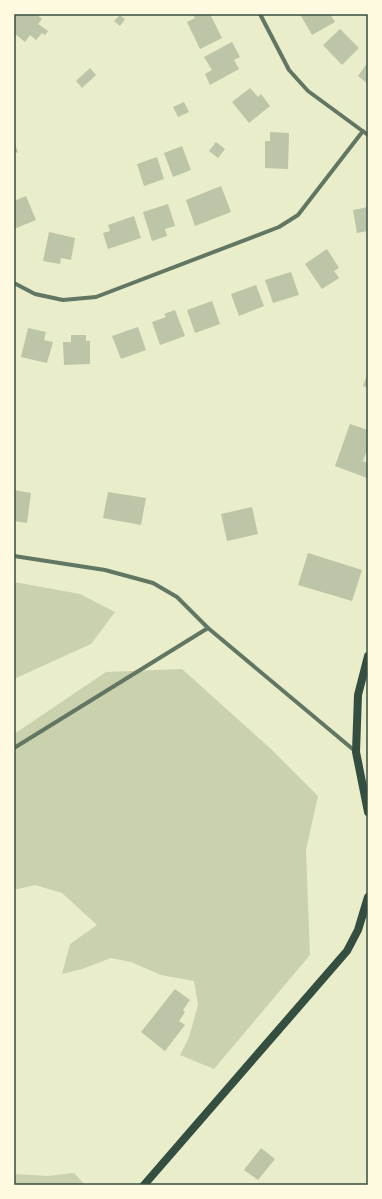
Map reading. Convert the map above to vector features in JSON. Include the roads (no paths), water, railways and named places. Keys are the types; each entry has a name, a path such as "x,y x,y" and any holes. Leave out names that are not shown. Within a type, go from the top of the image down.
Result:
{"main road":[{"path":"368,656 358,695 356,752 368,812"},
{"path":"144,1185 347,951 358,930 368,897"}],"street":[{"path":"260,14 289,70 308,91 368,135"},
{"path":"14,283 35,294 63,300 96,296 280,227 298,215 363,131"},
{"path":"14,556 105,570 153,583 177,597 208,628 356,752"},
{"path":"14,748 208,628"}]}
